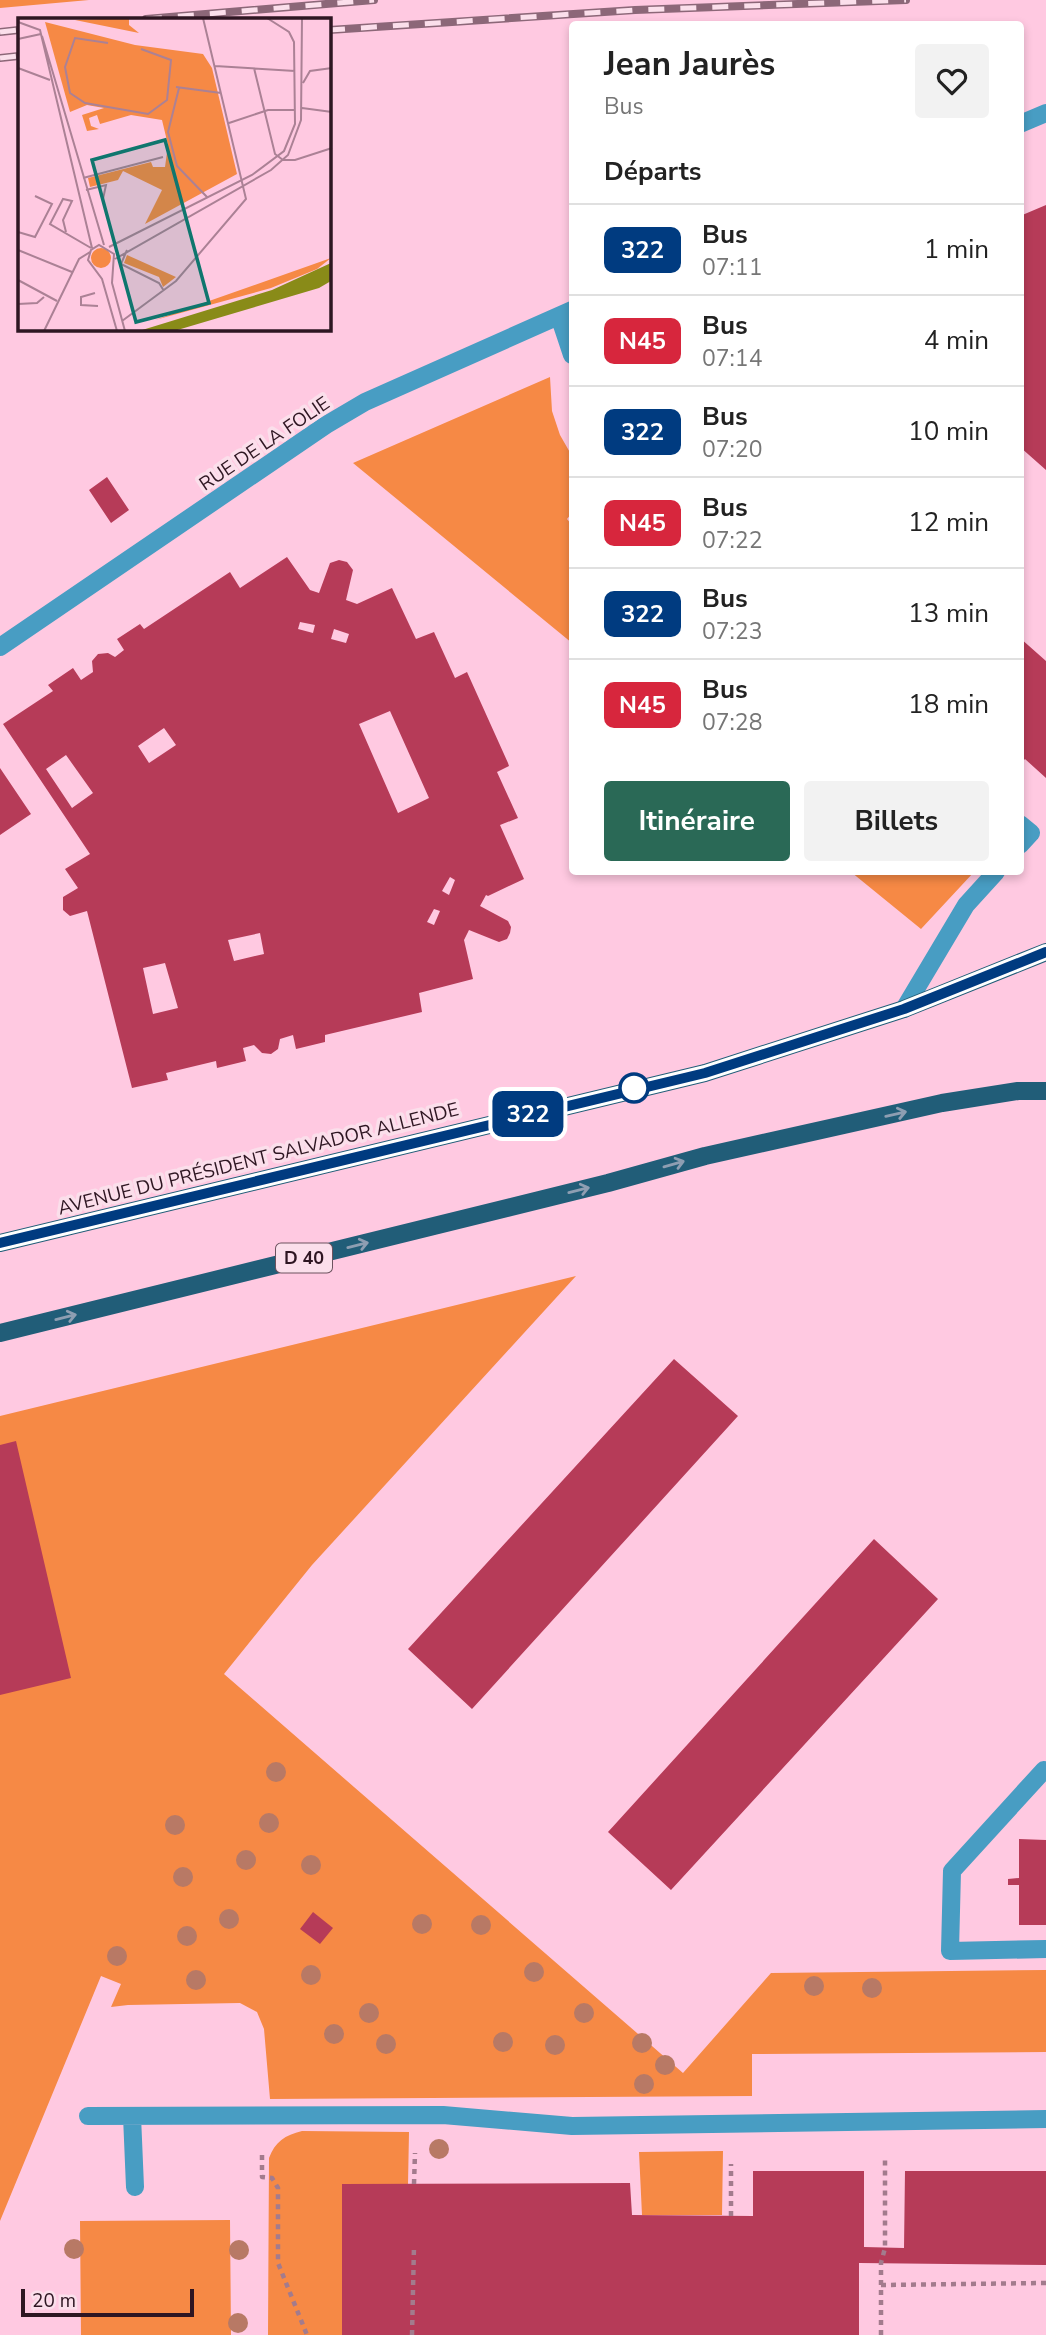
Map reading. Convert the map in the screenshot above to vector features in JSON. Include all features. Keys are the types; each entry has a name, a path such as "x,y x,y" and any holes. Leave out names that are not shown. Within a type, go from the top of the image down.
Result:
{"main road":[{"name":"AVENUE DU PRÉSIDENT SALVADOR ALLENDE","path":"0,1243 705,1073 904,1009 1046,952"},
{"name":"D 40","path":"0,1333 608,1183 705,1156 942,1103 1018,1091 1046,1091"}],"street":[{"path":"1024,122 1046,113"},
{"path":"566,313 569,334"},
{"name":"RUE DE LA FOLIE","path":"0,647 326,425 365,402 566,313"},
{"path":"1024,827 1031,833 1024,841"},
{"path":"904,1009 966,905 993,875"},
{"path":"1044,1770 953,1871 950,1951 1046,1949"},
{"path":"88,2116 443,2115 572,2126 1046,2119"},
{"path":"132,2116 135,2187"}],"path":[{"path":"881,2335 881,2263 885,2248 885,2121"},
{"path":"731,2216 732,2123"},
{"path":"278,2188 278,2263 307,2335"},
{"path":"412,2335 414,2246"},
{"path":"881,2285 1046,2283"}],"shaded area":[{"path":"0,0 89,0 0,8"},
{"path":"550,377 552,411 569,451 569,641 353,463"},
{"path":"855,875 971,875 921,929"},
{"path":"576,1276 312,1565 224,1674 683,2073 771,1973 1046,1970 1046,2052 752,2054 752,2096 270,2099 264,2029 257,2012 240,2003 111,2007 121,1984 101,1976 0,2221 0,1416"},
{"path":"302,2131 409,2132 408,2184 342,2184 342,2335 268,2335 269,2158 281,2140"},
{"path":"723,2151 722,2215 642,2215 639,2152"},
{"path":"230,2220 231,2335 81,2335 80,2221"}],"building":[{"path":"1046,205 1046,470 1024,451 1024,214"},
{"path":"107,477 129,510 111,523 89,490"},
{"path":"287,557 310,590 319,593 330,563 339,560 347,562 353,570 346,600 357,604 392,588 416,639 434,632 455,678 467,672 509,766 497,772 518,818 500,825 524,879 486,895 480,906 508,921 511,927 507,939 499,942 469,930 464,940 473,979 419,993 422,1012 325,1035 325,1042 296,1049 293,1035 280,1039 278,1049 271,1054 262,1053 254,1045 243,1048 246,1061 217,1068 216,1061 166,1073 168,1080 132,1088 87,911 70,916 63,910 63,897 78,888 65,869 90,854 3,724 53,691 48,685 73,668 81,680 93,672 92,661 98,654 108,653 115,657 124,650 117,639 140,624 144,629 230,572 240,588","holes":["300,622 315,625 313,633 298,629","334,629 349,634 346,643 331,639","390,711 429,798 398,813 359,724","164,728 176,745 149,763 138,746","66,755 93,793 72,808 46,769","450,877 455,880 449,895 442,891","434,909 440,911 434,925 427,922","260,933 264,954 234,961 228,940","165,963 178,1008 153,1014 143,968"]},
{"path":"1024,642 1046,661 1046,778 1025,759"},
{"path":"0,768 31,814 0,835"},
{"path":"674,1359 738,1416 472,1709 408,1649"},
{"path":"16,1441 71,1678 0,1695 0,1445"},
{"path":"874,1539 938,1599 671,1890 608,1832"},
{"path":"1019,1839 1046,1840 1046,1925 1019,1925 1019,1885 1008,1885 1008,1879 1019,1878"},
{"path":"313,1912 333,1928 320,1944 300,1929"},
{"path":"753,2171 864,2171 864,2247 904,2248 905,2171 1046,2171 1046,2265 859,2263 859,2335 342,2335 342,2184 630,2183 632,2215 753,2216"}],"railway":[{"path":"158,18 374,0"},
{"path":"331,30 635,10 906,0"},
{"path":"0,32 18,30"},
{"path":"0,58 18,56"}],"bus line":[{"name":"322","path":"0,1243 633,1088 705,1073 904,1009 1046,952"}]}
